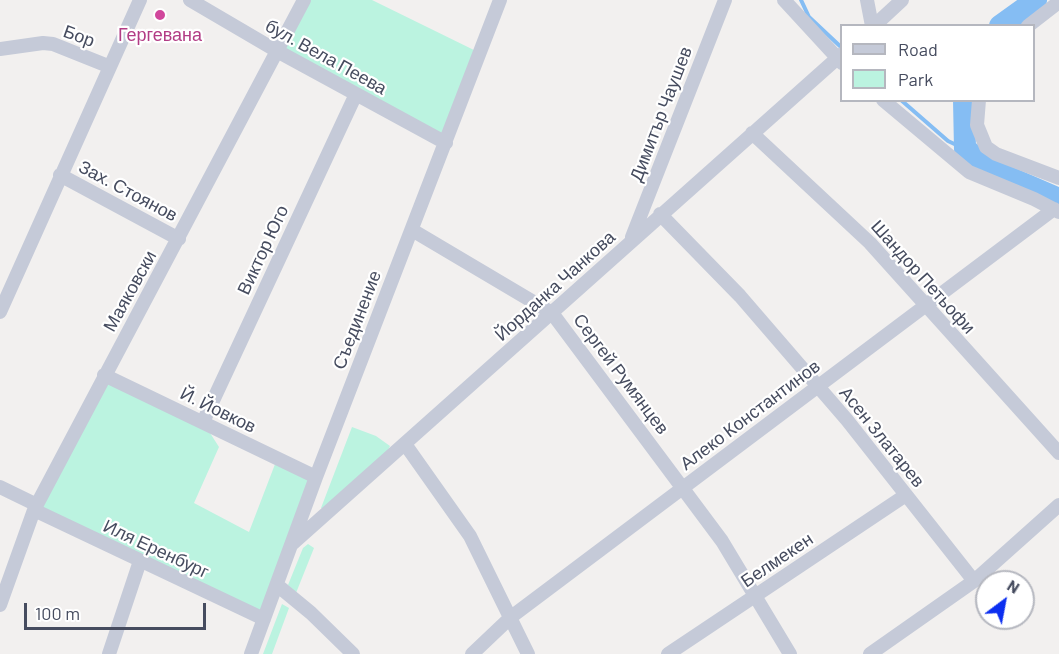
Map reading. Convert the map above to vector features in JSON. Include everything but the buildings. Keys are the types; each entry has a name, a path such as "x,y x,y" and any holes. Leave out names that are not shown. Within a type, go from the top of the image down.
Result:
{"street":[{"path":"0,312 108,66 140,0"},
{"name":"бул. Вела Пеева","path":"190,0 277,51 446,143"},
{"name":"Маяковски","path":"0,605 35,507 304,0"},
{"name":"Съединение","path":"251,654 316,477 499,0"},
{"name":"Димитър Чаушев","path":"630,242 725,0"},
{"path":"784,0 840,59"},
{"path":"867,0 873,24"},
{"path":"875,24 902,0"},
{"path":"1031,24 1059,2"},
{"name":"Бор","path":"0,49 43,43 53,44 108,66"},
{"name":"Йорданка Чанкова","path":"292,544 660,214 840,59"},
{"name":"Виктор Юго","path":"203,422 356,93"},
{"path":"885,102 969,172 1056,211"},
{"path":"979,102 977,125 986,147 996,154 1059,178"},
{"name":"Шандор Петьофи","path":"752,133 870,243 925,307 1059,453"},
{"name":"Зах. Стоянов","path":"60,176 179,239"},
{"name":"Алеко Константинов","path":"472,654 511,617 1056,211"},
{"name":"Асен Златарев","path":"660,214 740,296 818,387 974,581"},
{"name":"Сергей Румянцев","path":"412,230 552,313 684,488 756,596 790,654"},
{"name":"Й. Йовков","path":"104,375 316,477"},
{"path":"405,444 470,536 528,654"},
{"name":"Иля Еренбург","path":"0,487 140,561 264,620"},
{"name":"Белмекен","path":"668,654 906,495"},
{"path":"870,654 974,581 1059,505"},
{"path":"109,654 140,561"},
{"path":"278,585 312,613 353,654"}],"green space":[{"path":"304,0 372,0 480,53 446,143 289,58 281,43"},
{"path":"104,375 203,422 219,447 194,503 249,532 277,459 316,477 264,619 34,510"},
{"path":"352,427 376,436 390,446 387,452 325,510 321,508"},
{"path":"308,544 314,548 296,593 288,585 303,548"},
{"path":"282,604 289,608 272,654 263,654"}],"waterway":[{"path":"801,0 809,17 840,46"},
{"path":"1003,24 1036,0"},
{"path":"903,102 948,141 965,149"},
{"path":"964,102 965,149 997,172 1059,199"}],"place":[{"name":"Гергевана","path":"160,15"}]}
